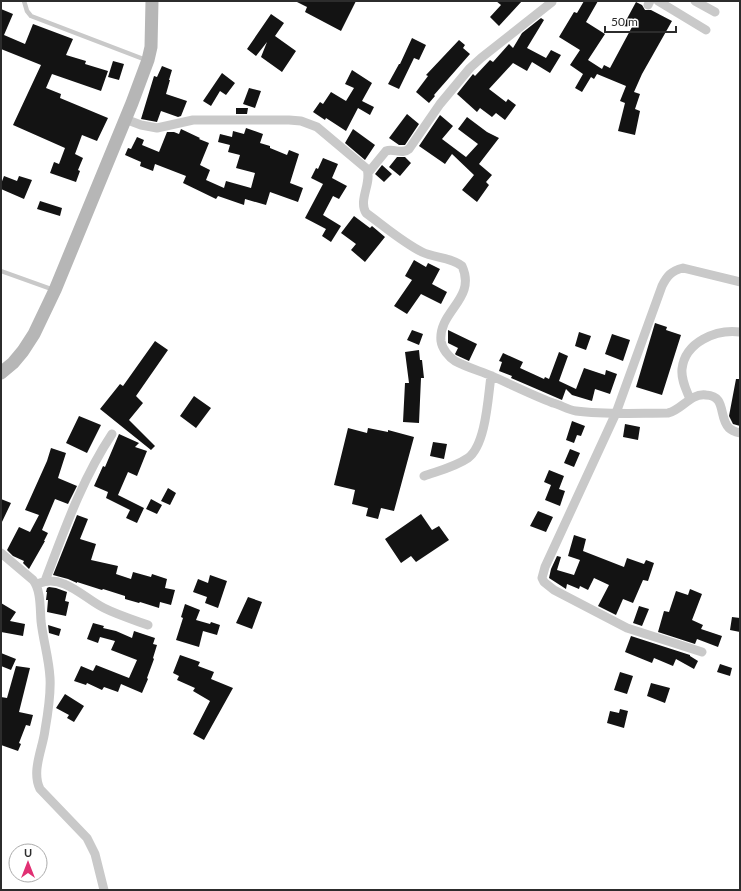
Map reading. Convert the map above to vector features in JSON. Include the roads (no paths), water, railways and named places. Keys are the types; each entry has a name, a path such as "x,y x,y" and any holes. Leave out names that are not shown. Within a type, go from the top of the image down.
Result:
{"street":[{"path":"1,373 13,363 34,334 55,290 139,86 148,60 152,37 152,1"},
{"path":"658,1 706,30"},
{"path":"695,1 715,12"},
{"path":"368,173 386,151 392,150 402,152 409,149 440,104 470,68 552,2"},
{"path":"125,119 141,125 157,128 193,120 289,120 300,121 317,127 364,166 368,173 364,202 366,213 415,248 429,255 459,263 462,266 466,276 464,290 445,322 441,335 441,343 447,354 454,360 527,393 574,410 616,413 668,413 674,412 690,399 705,394 715,397 721,405 728,427 740,433"},
{"path":"702,652 627,628 554,590 544,582 542,578 548,560 616,413 662,286 669,274 679,269 691,269 740,282"},
{"path":"690,399 682,375 682,368 688,354 695,345 713,334 740,332"},
{"path":"424,476 459,463 468,458 474,452 479,442 487,413 491,376"},
{"path":"104,890 95,854 87,838 82,830 40,789 37,782 36,772 45,731 50,686 47,651 42,624 41,583 97,456 112,434"},
{"path":"1,553 41,583 62,584 70,587 103,608 148,625"}],"lane":[{"path":"24,1 27,11 31,16 148,60"},
{"path":"1,271 55,290"}]}
